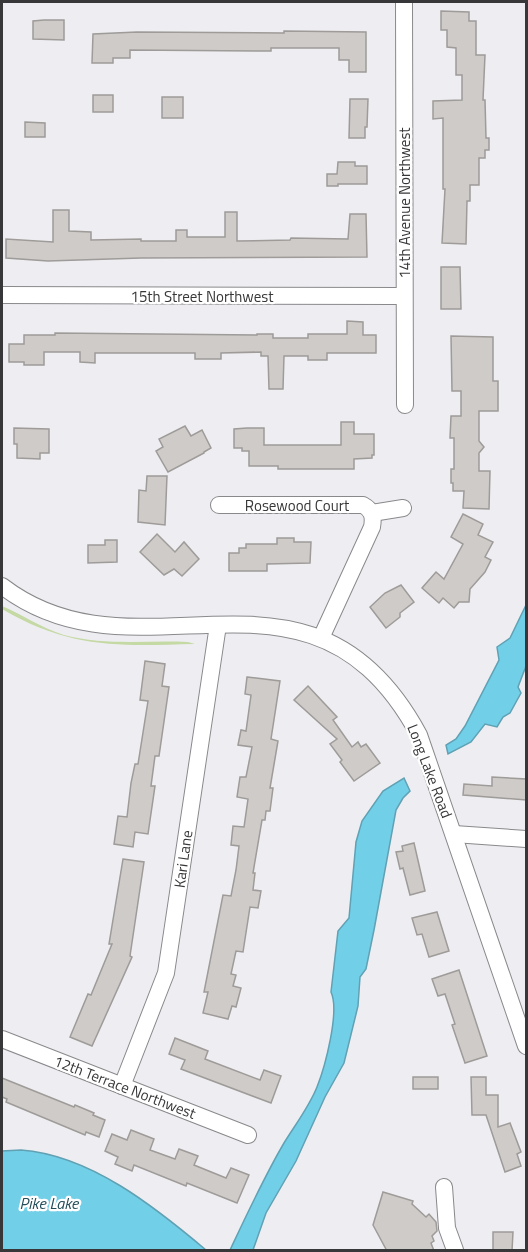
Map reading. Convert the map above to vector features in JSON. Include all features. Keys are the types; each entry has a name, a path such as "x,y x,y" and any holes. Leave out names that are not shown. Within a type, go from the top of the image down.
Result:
{"street":[{"name":"14th Avenue Northwest","path":"404,2 405,405"},
{"name":"15th Street Northwest","path":"2,296 404,296"},
{"name":"Rosewood Court","path":"219,505 363,505 372,513 404,508"},
{"path":"321,638 372,526 374,520 372,513"},
{"name":"Long Lake Road","path":"2,586 29,604 75,621 129,626 218,624 278,627 321,638 359,661 379,677 395,696 419,735 526,1046"},
{"name":"Kari Lane","path":"122,1086 166,973 218,624"},
{"path":"454,834 526,839"},
{"name":"12th Terrace Northwest","path":"2,1039 248,1135"},
{"path":"444,1187 447,1228 454,1251"}],"green space":[{"path":"2,606 64,635 111,642 188,642 195,644 118,644 73,638 50,632 27,622 2,609"}],"water":[{"path":"526,605 526,666 518,687 521,693 510,713 503,717 497,727 485,724 471,742 448,754 446,745 456,739 465,726 499,660 497,647 510,638"},
{"path":"404,778 410,791 396,810 366,969 360,977 358,1006 344,1063 325,1097 296,1161 266,1213 253,1250 230,1250 270,1169 317,1087 333,1025 331,992 338,931 349,918 356,842 362,821 383,791"},
{"name":"Pike Lake","path":"21,1150 47,1154 96,1172 143,1201 206,1250 2,1250 2,1151"}],"building":[{"path":"441,11 469,12 469,21 476,21 476,55 485,55 483,100 485,100 486,138 489,138 489,150 485,150 485,158 479,158 479,185 470,185 470,201 467,201 466,244 442,243 445,189 443,189 443,118 433,119 433,101 462,100 462,75 456,75 456,48 447,47 447,30 441,30"},
{"path":"64,20 64,40 33,39 33,21"},
{"path":"284,31 366,32 366,72 349,72 349,60 339,60 339,48 271,48 271,51 130,50 130,58 113,58 113,63 92,63 93,34 284,33"},
{"path":"93,95 113,95 113,112 93,112"},
{"path":"162,97 183,97 183,118 162,118"},
{"path":"350,99 368,99 365,138 349,138"},
{"path":"25,122 45,123 45,137 25,137"},
{"path":"338,162 355,162 355,166 367,166 367,184 327,186 327,174 337,174"},
{"path":"53,210 69,210 69,231 91,232 91,240 141,239 141,241 176,241 176,230 187,230 187,237 225,237 225,212 237,212 237,241 290,240 291,238 348,239 350,214 366,214 367,257 141,258 48,261 6,258 6,239 53,242"},
{"path":"441,267 460,267 461,309 441,309"},
{"path":"347,321 363,322 363,335 376,335 376,353 327,353 327,360 308,360 308,356 284,356 283,389 269,389 268,356 261,356 261,352 221,353 221,359 195,359 195,353 95,353 95,363 80,362 80,352 44,352 44,365 9,362 9,344 24,344 24,335 55,335 55,333 273,334 273,338 308,338 308,334 347,334"},
{"path":"451,336 493,337 493,381 498,381 498,411 479,411 479,441 484,447 479,453 479,471 490,471 489,509 463,508 464,491 453,491 453,483 451,483 451,469 454,469 454,438 450,438 451,416 461,416 461,391 452,391"},
{"path":"341,422 354,422 354,434 374,434 374,455 372,458 354,459 354,469 278,469 278,466 249,466 249,451 234,448 234,429 247,428 264,428 264,445 341,445"},
{"path":"185,426 191,436 202,430 211,448 168,472 156,451 163,447 159,439"},
{"path":"14,428 49,429 49,453 40,453 40,459 17,458"},
{"path":"147,476 167,476 165,525 138,522 139,490 146,491"},
{"path":"463,514 483,524 478,535 493,542 485,557 491,560 485,572 470,589 469,602 459,602 454,608 443,598 439,603 422,588 436,572 444,579 463,544 451,537"},
{"path":"157,534 175,552 184,542 199,559 182,576 174,569 164,575 140,552"},
{"path":"277,538 294,538 294,542 311,542 310,563 267,564 267,571 229,571 229,553 239,553 239,548 246,548 246,544 277,544"},
{"path":"105,540 117,540 117,562 88,563 88,545 105,545"},
{"path":"401,585 414,602 386,628 370,607 385,593"},
{"path":"145,661 165,664 162,686 169,687 159,756 155,756 151,786 155,786 148,834 135,832 133,847 114,844 118,816 127,817 131,783 135,764 138,764 148,701 140,700"},
{"path":"247,677 280,681 271,739 278,741 270,788 273,788 270,811 266,811 265,820 262,820 253,873 255,873 253,890 261,891 258,908 250,907 243,952 236,951 231,974 236,975 233,986 241,988 236,1007 232,1006 228,1019 203,1013 208,992 204,992 223,895 231,896 236,870 239,846 231,845 233,826 244,827 248,799 237,797 240,777 246,777 252,747 238,745 241,730 246,731 251,695 245,694"},
{"path":"308,686 337,717 333,720 352,747 358,742 361,747 366,744 380,763 354,781 330,744 337,739 294,700"},
{"path":"492,777 526,779 526,800 463,795 464,784 492,786"},
{"path":"414,843 425,891 410,895 396,852 403,851 402,846"},
{"path":"123,859 144,862 130,956 132,957 92,1046 70,1037 88,994 91,995 112,944 109,944"},
{"path":"437,912 449,951 429,957 422,934 417,935 412,918"},
{"path":"459,970 487,1056 465,1063 452,1025 455,1024 445,994 438,996 432,979"},
{"path":"175,1038 208,1051 205,1059 260,1080 264,1070 281,1076 271,1103 181,1069 185,1060 169,1054"},
{"path":"413,1077 438,1077 438,1089 413,1089"},
{"path":"471,1077 486,1077 486,1095 498,1095 498,1127 510,1123 521,1152 517,1154 521,1166 505,1172 486,1115 472,1115"},
{"path":"2,1078 94,1113 93,1115 105,1120 99,1137 86,1132 85,1135 6,1102 7,1099 2,1097"},
{"path":"131,1130 154,1139 150,1150 175,1159 179,1149 198,1156 194,1165 226,1178 231,1168 249,1175 237,1203 134,1165 132,1171 115,1164 118,1157 105,1151 112,1134 127,1140"},
{"path":"383,1192 413,1201 412,1204 426,1217 429,1214 436,1222 437,1231 432,1236 434,1241 431,1243 434,1251 387,1251 373,1225"},
{"path":"493,1232 513,1232 512,1251 493,1250"}]}
